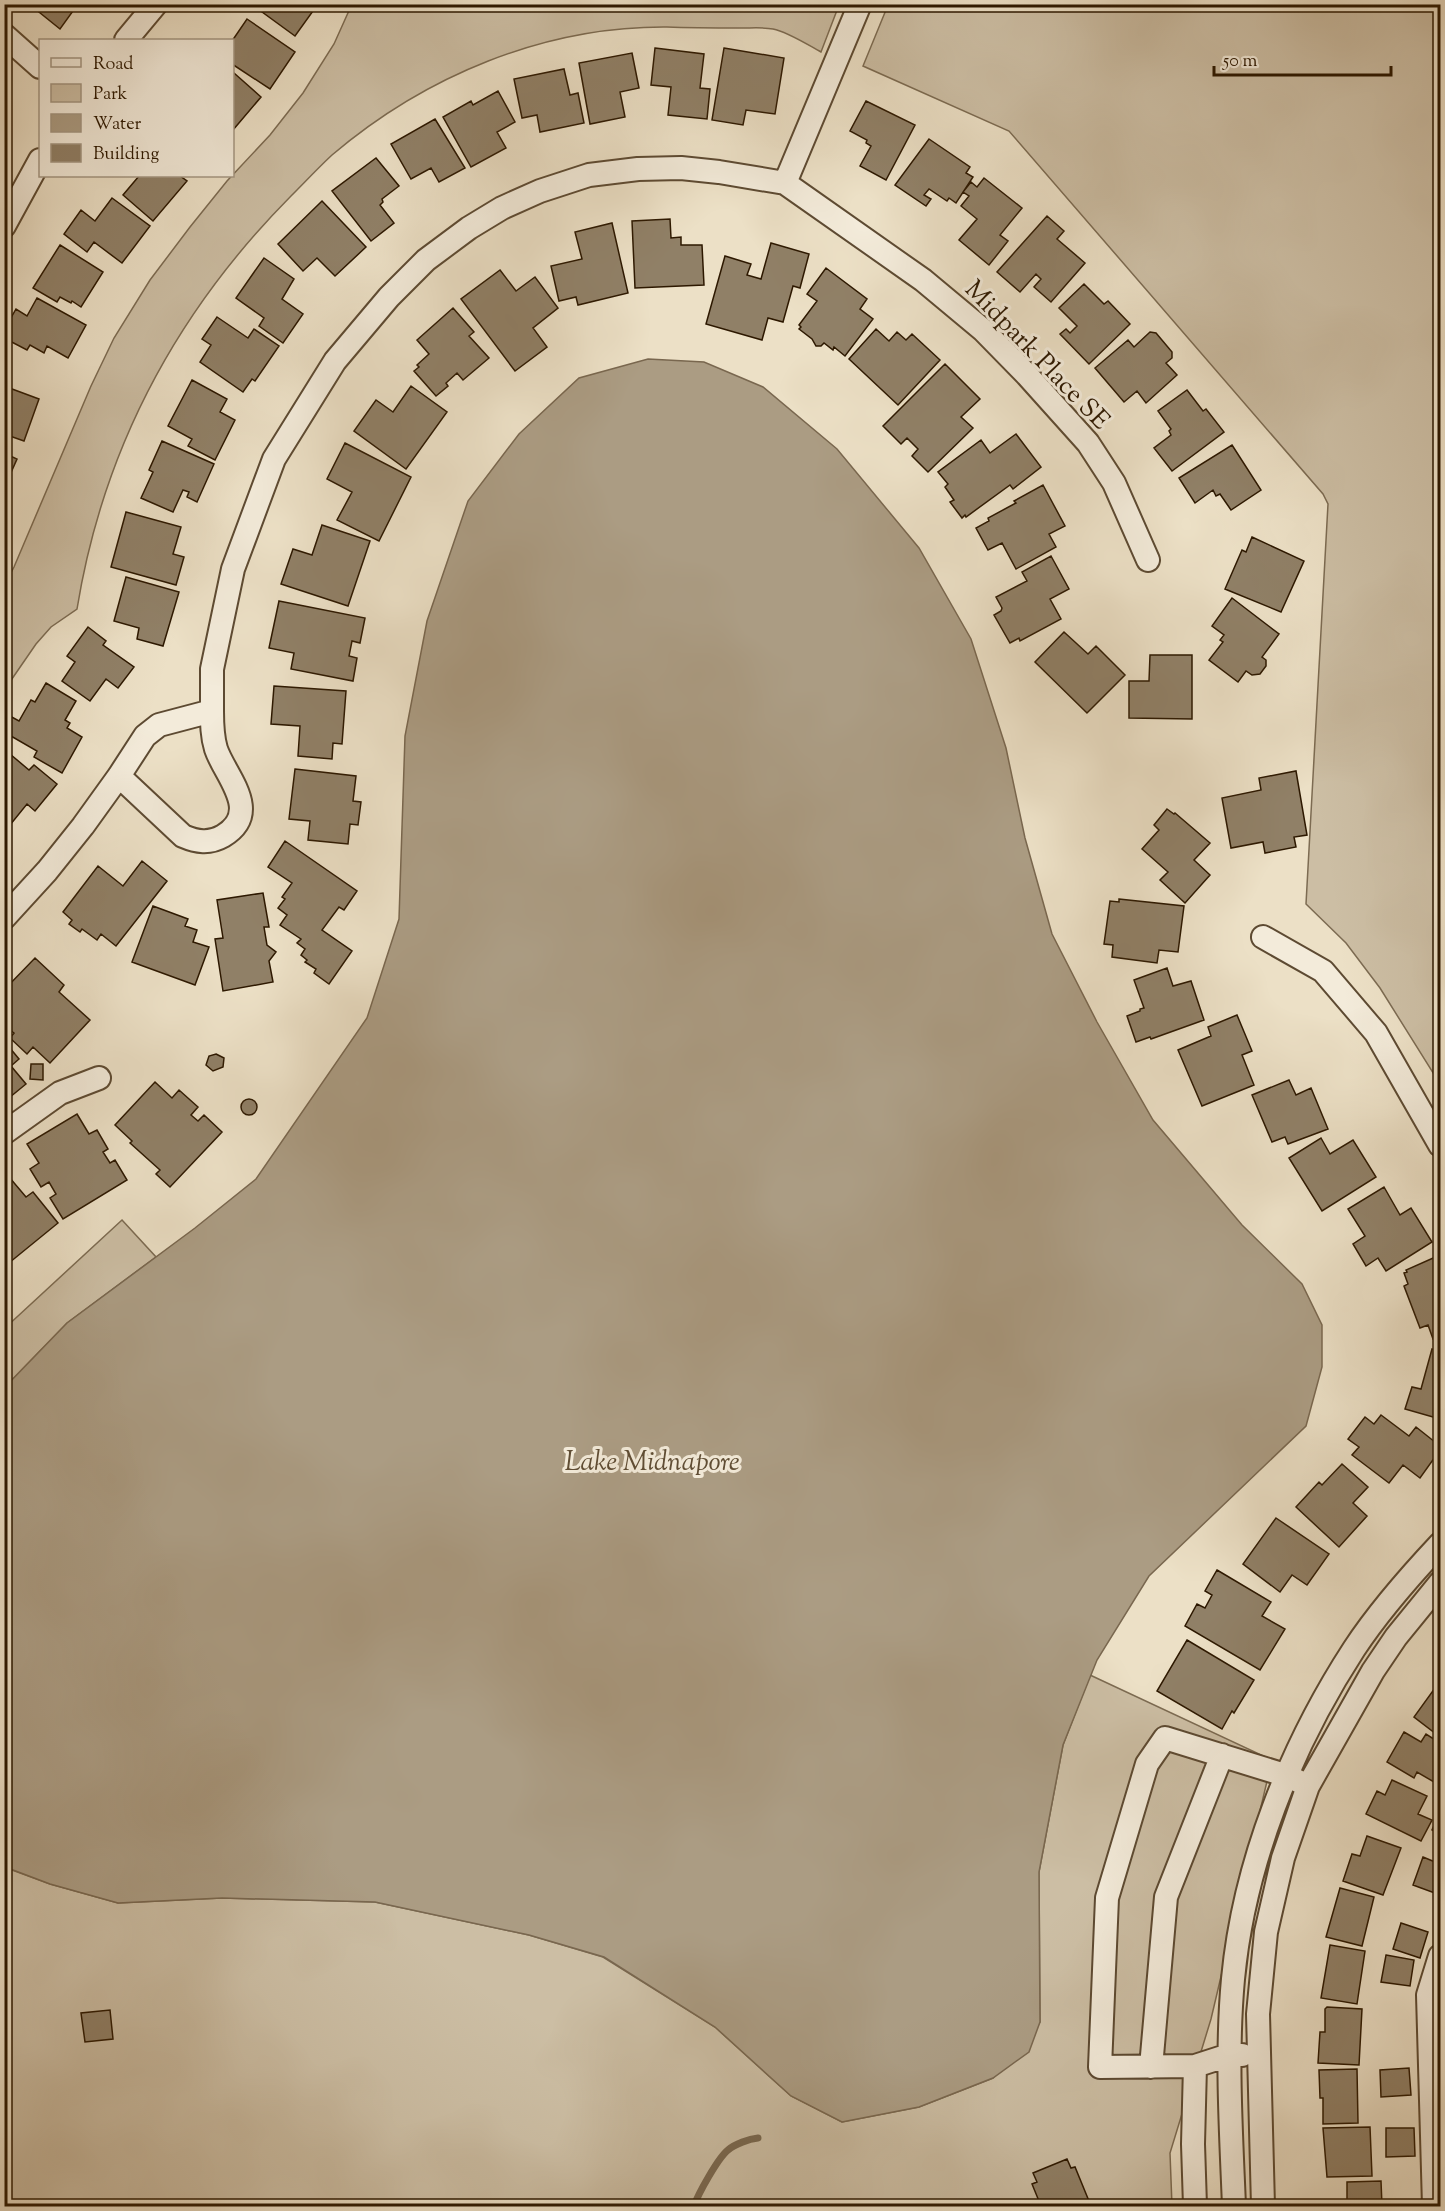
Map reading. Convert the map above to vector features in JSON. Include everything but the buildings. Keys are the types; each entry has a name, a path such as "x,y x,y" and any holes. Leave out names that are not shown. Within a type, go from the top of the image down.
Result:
{"street":[{"path":"127,39 156,4"},
{"path":"119,777 183,836 193,840 205,842 216,840 226,834 238,819 240,799 238,790 216,749 211,729 212,669 233,569 274,459 335,361 389,297 426,260 502,208 540,191 589,176 638,169 681,168 785,183 860,4"},
{"path":"4,35 39,66"},
{"path":"4,226 39,162"},
{"name":"Midpark Place SE","path":"785,183 923,280 983,330 1027,375 1088,443 1114,483 1148,560"},
{"path":"4,918 47,871 119,777 145,736 159,725 212,711"},
{"path":"1263,936 1323,971 1376,1033 1440,1145"},
{"path":"4,1133 60,1093 99,1078"},
{"path":"1234,2206 1229,2055 1233,1977 1247,1896 1258,1855 1288,1776 1314,1719 1355,1648 1390,1600 1440,1544"},
{"path":"1263,2206 1258,2014 1266,1932 1283,1858 1308,1786 1373,1671 1440,1583"},
{"path":"1258,2054 1229,2055 1195,2066 1100,2067 1107,1898 1147,1764 1165,1738 1288,1776 1308,1786"},
{"path":"1151,2067 1166,1897 1222,1755"},
{"path":"1434,2206 1428,1995 1440,1956"},
{"path":"1195,2066 1193,2144 1196,2206"}],"green space":[{"path":"352,4 839,5 821,52 785,33 762,28 621,29 576,35 531,46 488,61 446,80 406,102 368,127 332,155 250,240 213,287 180,335 151,386 126,438 105,493 89,550 77,609 51,627 36,644 5,689 5,584 114,338 150,280 227,181 234,177 234,174 270,135 303,93 334,44"},
{"path":"888,5 1440,5 1440,1084 1380,988 1346,943 1306,904 1328,504 1323,494 1009,131 863,66"},
{"path":"122,1220 156,1257 67,1323 5,1387 5,1328"},
{"path":"1090,1675 1272,1760 1211,2019 1170,2153 1172,2206 5,2206 4,1867 50,1884 118,1903 222,1898 375,1902 529,1935 603,1957 715,2027 791,2096 842,2122 919,2107 993,2078 1040,2022 1039,1872 1063,1745"}],"water":[{"name":"Lake Midnapore","path":"648,359 704,362 763,387 837,449 919,548 971,639 1006,748 1025,838 1052,934 1097,1022 1153,1120 1242,1225 1302,1284 1322,1325 1322,1367 1306,1426 1149,1576 1097,1660 1063,1745 1039,1872 1040,2022 1029,2052 993,2078 919,2107 842,2122 791,2096 715,2027 604,1957 529,1935 375,1902 222,1898 118,1903 50,1884 5,1867 5,1387 67,1323 195,1228 256,1179 367,1018 399,919 405,736 427,621 468,501 519,434 579,378"}],"waterway":[{"path":"694,2206 724,2154 738,2144 758,2138"}]}
